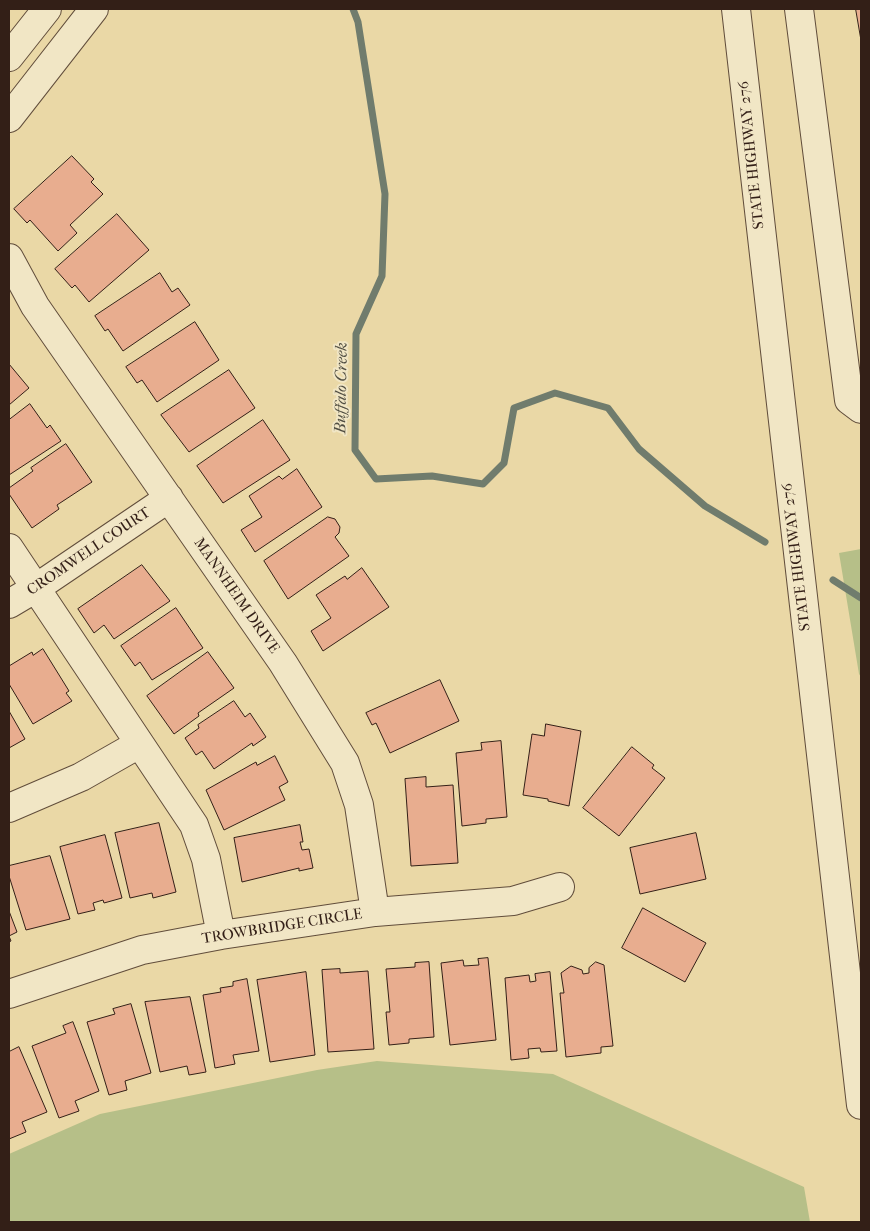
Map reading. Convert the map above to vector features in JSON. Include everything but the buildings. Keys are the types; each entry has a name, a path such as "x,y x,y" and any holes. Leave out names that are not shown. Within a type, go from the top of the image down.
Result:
{"street":[{"path":"9,58 47,9"},
{"path":"9,118 94,9"},
{"name":"STATE HIGHWAY 276","path":"736,9 861,1106"},
{"path":"799,9 849,400 861,409"},
{"name":"MANNHEIM DRIVE","path":"9,258 35,306 283,663 345,763 359,805 375,912"},
{"name":"MANNHEIM DRIVE","path":"9,289 35,306"},
{"name":"CROMWELL COURT","path":"9,604 36,588 169,498"},
{"path":"9,548 194,825 206,859 221,934"},
{"path":"9,808 80,777 139,744"},
{"name":"TROWBRIDGE CIRCLE","path":"9,994 142,950 221,934 375,912 513,901 560,887"}],"green space":[{"path":"861,549 861,677 839,553"},
{"path":"377,1061 553,1074 804,1187 810,1222 9,1222 9,1154 100,1114 317,1070"}],"waterway":[{"name":"Buffalo Creek","path":"353,9 358,22 385,194 382,276 356,334 355,450 376,479 432,476 483,484 504,463 514,408 555,393 608,408 639,449 705,506 765,542"},
{"name":"Buffalo Creek","path":"833,580 861,598"}]}
